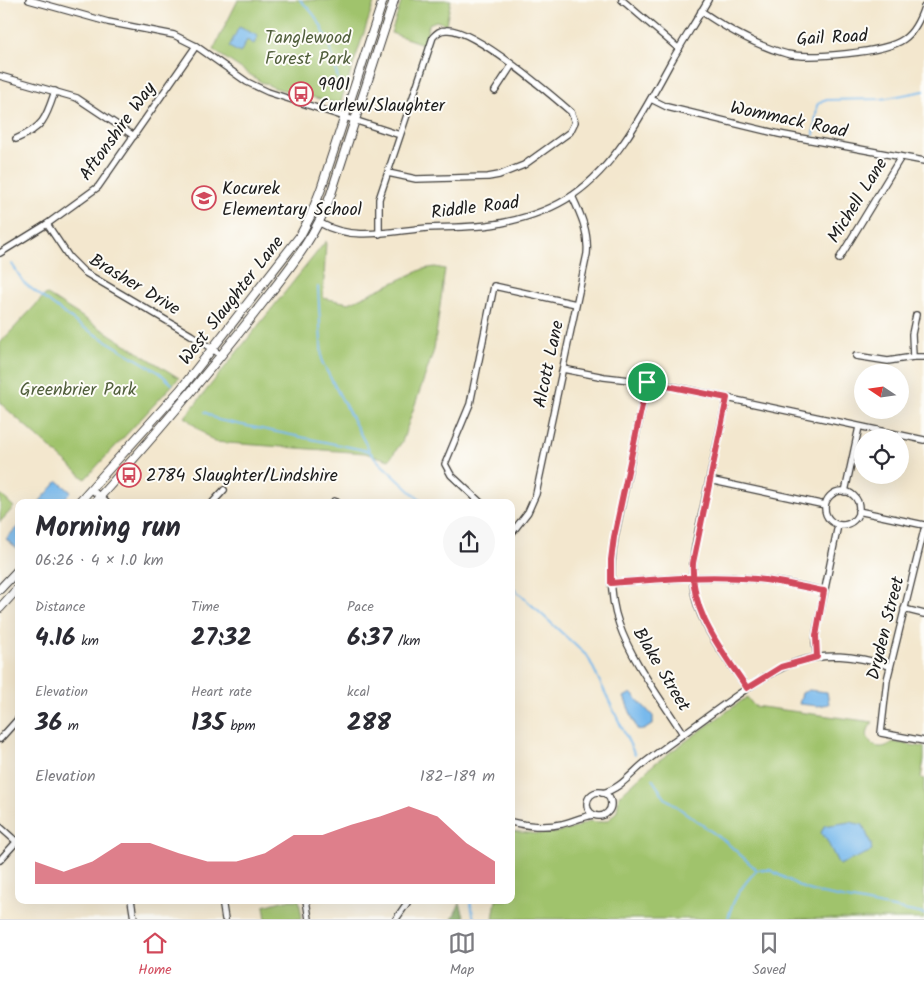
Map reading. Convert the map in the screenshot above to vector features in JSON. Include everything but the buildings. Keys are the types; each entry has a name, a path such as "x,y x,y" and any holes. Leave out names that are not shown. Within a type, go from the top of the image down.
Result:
{"main road":[{"name":"West Slaughter Lane","path":"82,499 181,389 300,236 316,202 383,0"},
{"name":"West Slaughter Lane","path":"102,499 221,355 298,257 320,224 394,0"},
{"path":"0,589 15,573"},
{"path":"0,608 15,591"}],"street":[{"path":"29,0 108,22 174,35 196,46 237,76 258,88 400,135"},
{"path":"622,0 679,49"},
{"name":"Riddle Road","path":"320,224 338,232 379,234 505,222 530,215 572,196 599,172 618,150 651,99 708,0"},
{"name":"Gail Road","path":"701,11 752,41 786,54 806,56 872,50 898,43 916,26 924,7"},
{"path":"379,234 379,199 433,37 437,32 447,30 471,37 538,83 571,112 575,122 570,132 524,165 499,175 416,180 388,173"},
{"name":"Aftonshire Way","path":"0,253 46,224 98,187 196,46"},
{"path":"495,91 512,64"},
{"path":"0,76 84,101 134,136"},
{"path":"16,139 38,128 44,120 54,91"},
{"name":"Wommack Road","path":"651,99 667,107 734,123 796,137 924,161"},
{"name":"Michell Lane","path":"839,259 901,157"},
{"name":"Alcott Lane","path":"515,529 528,512 536,494 587,254 587,240 580,212 572,196"},
{"name":"Brasher Drive","path":"46,224 69,257 84,272 221,355"},
{"path":"477,499 451,475 445,464 470,404 494,286 576,304"},
{"path":"913,357 912,334 916,314"},
{"path":"856,356 888,362 913,357 924,357"},
{"path":"563,369 604,377 647,382 924,440"},
{"name":"Blake Street","path":"647,382 614,537 611,583 618,624 628,645 683,734"},
{"path":"727,398 695,549 693,579 694,593 701,616 747,688"},
{"path":"845,492 859,426"},
{"path":"709,480 825,505"},
{"path":"91,489 98,499"},
{"path":"216,499 224,490"},
{"path":"845,492 854,497 857,502 858,511 853,521 848,524 838,525 833,523 826,515 825,505 830,496 845,492"},
{"path":"858,511 924,525"},
{"path":"817,657 816,636 838,525"},
{"name":"Dryden Street","path":"924,530 884,693 881,733 924,741"},
{"path":"611,583 693,579 758,580 824,591"},
{"path":"904,608 924,614"},
{"path":"576,820 582,814 592,795 617,787 646,761 747,688 781,667 817,657 836,656 854,657 890,666"},
{"path":"0,738 15,722"},
{"path":"587,805 588,809 596,816 604,815 609,809 610,801 617,787"},
{"path":"602,793 610,801"},
{"path":"515,823 532,826 548,826 593,814"},
{"path":"0,827 15,840"},
{"path":"0,860 15,845"},
{"path":"132,904 134,919"},
{"path":"223,904 225,919"},
{"path":"307,904 309,919"},
{"path":"396,919 406,904"}],"green space":[{"name":"Tanglewood Forest Park","path":"238,0 375,0 340,104 275,88 261,82 213,50"},
{"path":"402,0 451,0 446,24 436,21 429,24 426,45 391,33"},
{"path":"326,241 323,298 349,303 423,269 435,267 445,269 434,350 402,442 389,460 365,453 214,442 185,417"},
{"name":"Greenbrier Park","path":"46,294 179,378 85,479 0,403 0,343"},
{"path":"0,494 14,507 0,522"},
{"path":"747,697 754,706 873,722 867,734 868,739 875,746 887,746 893,742 924,747 921,778 924,779 924,919 493,919 495,904 515,904 515,831 538,834 554,833 572,829 590,821 600,822 609,820 617,811 619,796 654,764"},
{"path":"271,904 300,904 302,919 266,919 264,906"},
{"path":"460,904 460,904 465,919 452,919"}],"water":[{"path":"239,27 258,36 254,44 247,40 240,53 229,47"},
{"path":"58,481 71,492 64,499 42,499"},
{"path":"15,529 15,546 6,539"},
{"path":"809,690 827,692 829,704 818,706 799,704 802,693"},
{"path":"631,693 653,716 653,724 644,730 637,729 624,697"},
{"path":"850,822 863,825 872,851 839,865 821,833 824,826"}],"waterway":[{"path":"300,0 316,17 326,36 338,79"},
{"path":"814,135 817,105 823,100 882,99 924,91"},
{"path":"12,264 24,283 78,324 160,373 172,384"},
{"path":"318,287 322,362 369,450"},
{"path":"205,412 218,420 369,451 419,499"},
{"path":"515,590 588,657 635,755"},
{"path":"652,779 665,798 726,842 757,870"},
{"path":"728,919 732,905 739,893 757,870 770,870 803,888 822,894 924,914"},
{"path":"471,904 474,919"}],"place":[{"name":"9901 Curlew/Slaughter","path":"301,94"},
{"name":"Kocurek Elementary School","path":"204,198"},
{"name":"2784 Slaughter/Lindshire","path":"129,475"}],"route":[{"path":"647,382 614,537 611,583 656,580 693,579 746,579 790,584 824,591 816,636 817,657 781,667 747,688 710,632 701,616 694,593 693,579 693,563 727,398 647,382"}]}
